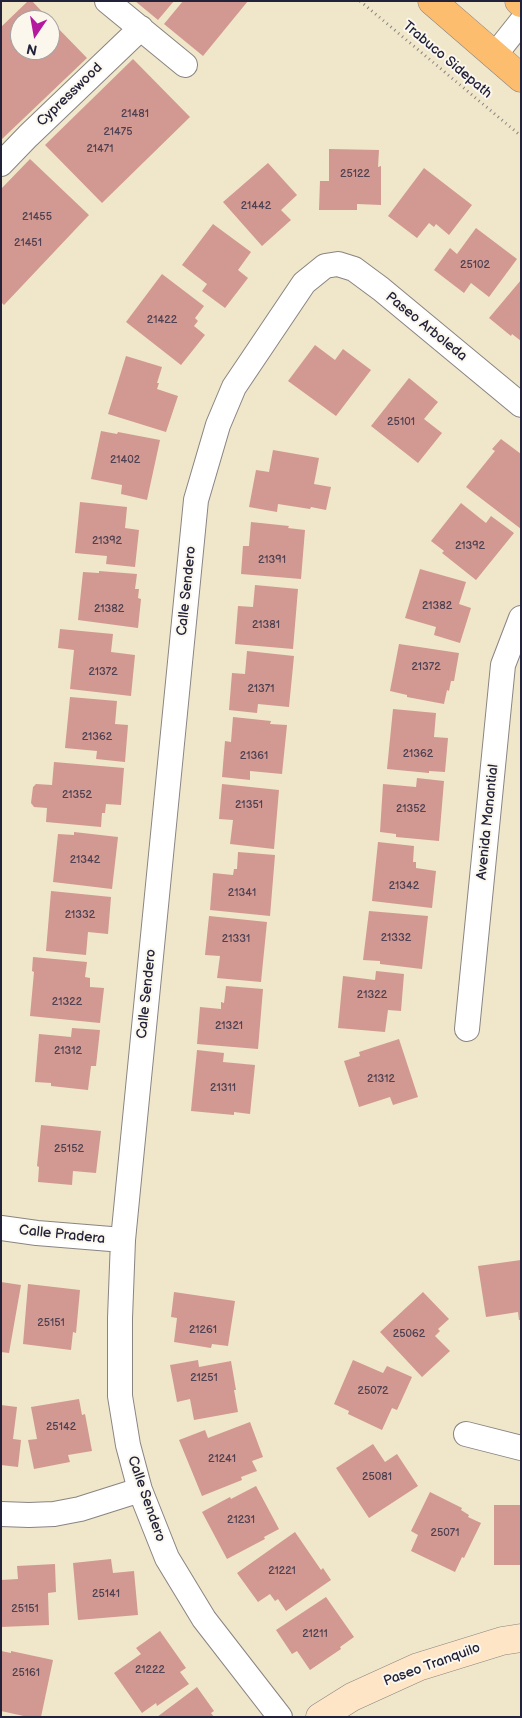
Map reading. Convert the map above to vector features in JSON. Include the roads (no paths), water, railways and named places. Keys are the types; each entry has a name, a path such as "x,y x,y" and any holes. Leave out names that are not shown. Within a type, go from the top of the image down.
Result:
{"main road":[{"path":"432,1 521,78"}],"street":[{"path":"107,1 186,64"},
{"path":"494,56 521,22"},
{"name":"Cypresswood","path":"1,164 141,28"},
{"name":"Paseo Arboleda","path":"325,266 338,264 354,269 521,404"},
{"name":"Calle Sendero","path":"280,1717 204,1619 167,1558 140,1490 128,1445 120,1396 120,1318 123,1240 196,500 218,425 234,387 304,283 325,266"},
{"name":"Avenida Manantial","path":"467,1029 503,665 521,618"},
{"name":"Calle Pradera","path":"1,1228 123,1240"},
{"path":"466,1434 521,1448"},
{"path":"1,1514 29,1515 63,1512 80,1509 140,1490"},
{"name":"Paseo Tranquilo","path":"320,1717 352,1697 418,1667 502,1641 521,1638"}]}
